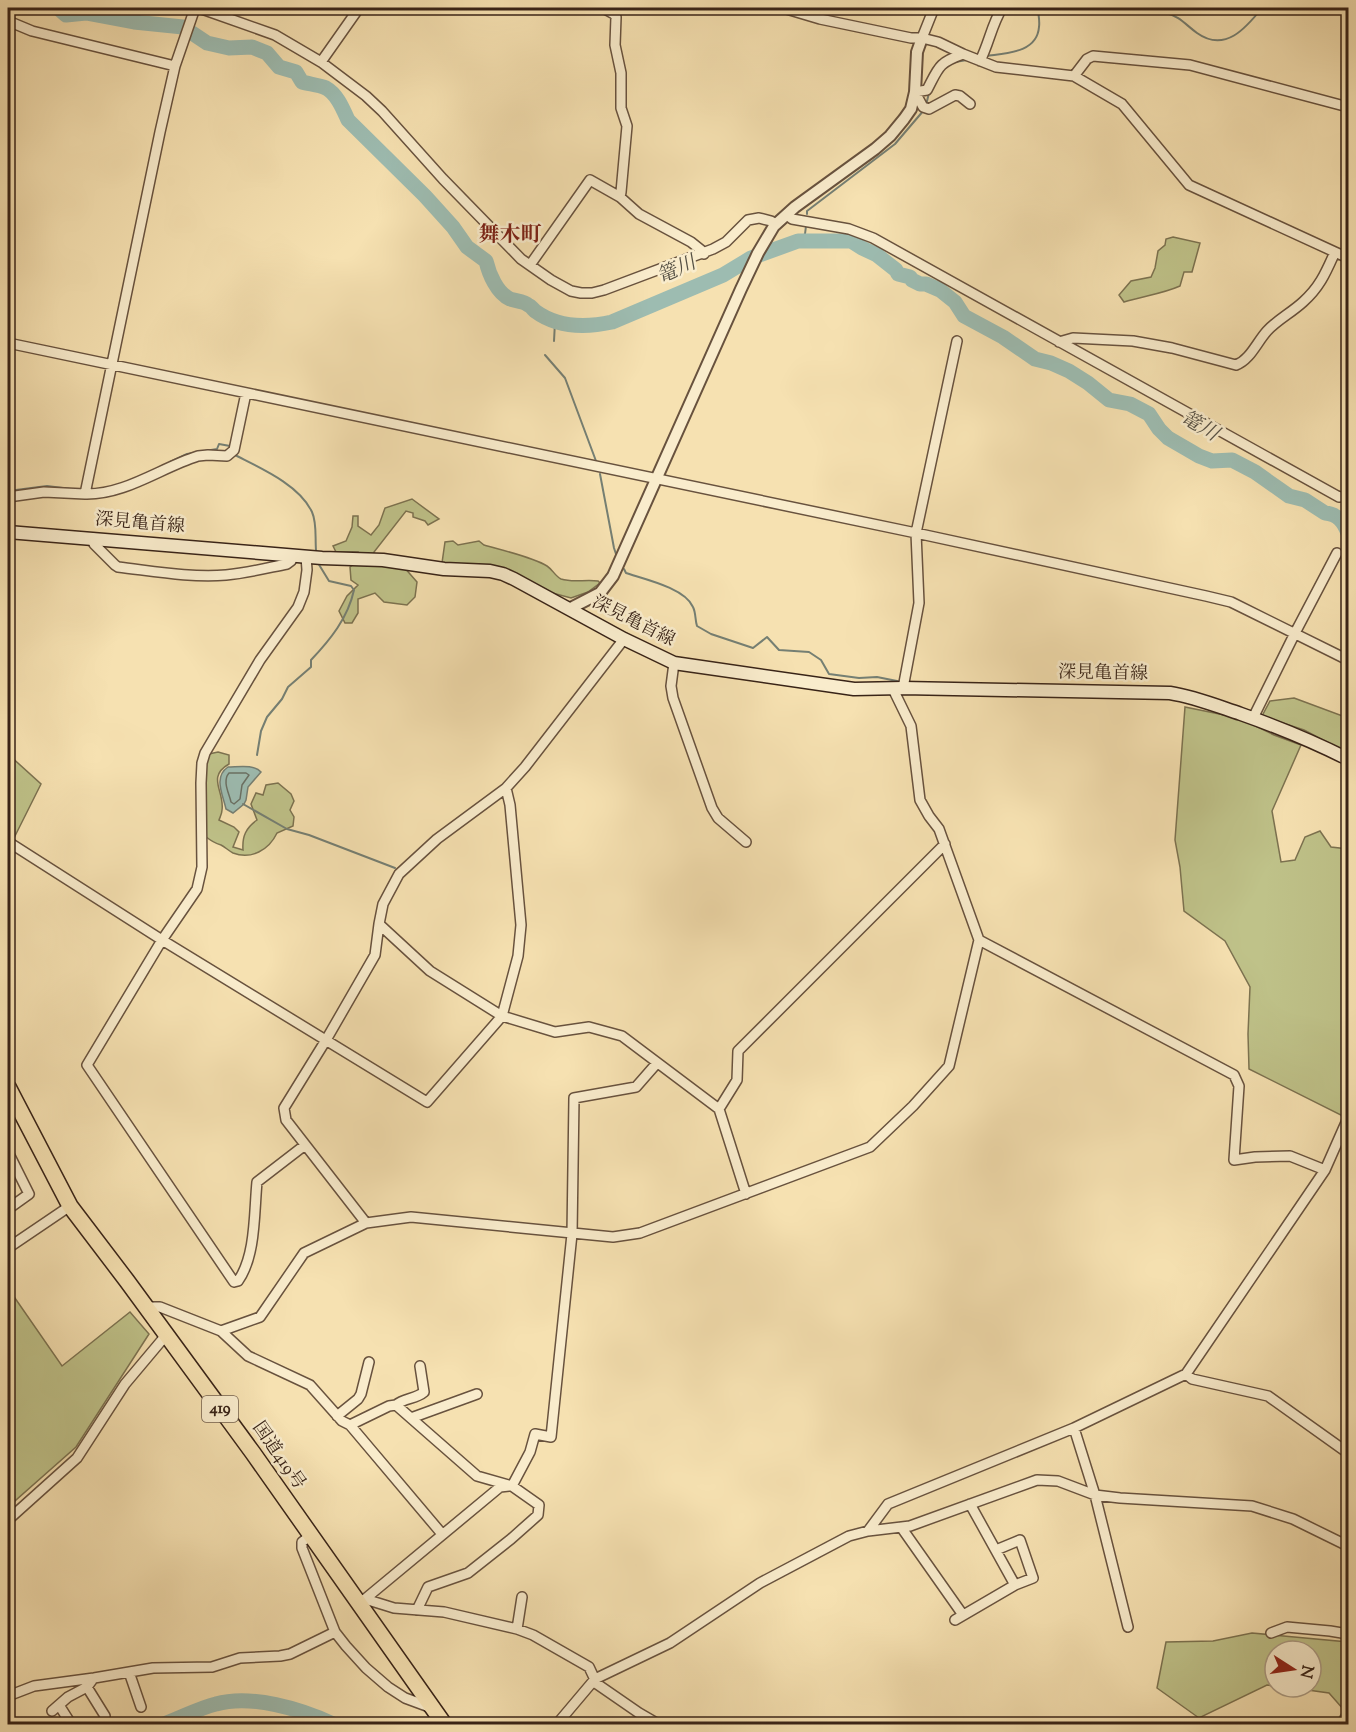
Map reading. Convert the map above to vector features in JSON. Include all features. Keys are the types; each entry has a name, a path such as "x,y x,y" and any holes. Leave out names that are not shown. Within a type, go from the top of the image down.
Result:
{"highway":[{"name":"国道419号","path":"8,1087 70,1206 253,1453 310,1536 361,1601 444,1725"}],"main road":[{"name":"深見亀首線","path":"8,532 292,556 382,560 444,569 490,571 514,579 624,639 674,663 854,689 1170,693 1192,697 1253,718 1348,759"}],"street":[{"path":"85,493 160,133 176,64 197,8 275,35 321,62 366,96 521,259 561,286 581,293 592,293 704,254 726,242 748,220 759,218 771,221 775,225"},
{"path":"321,62 359,8"},
{"path":"603,8 616,16 615,45 621,73 621,108 627,126 620,197"},
{"path":"783,8 819,19 945,44 996,67 1074,76 1122,104 1188,185 1348,258"},
{"path":"568,609 592,598 606,587 758,252 775,225 795,207 875,149 890,136 911,109 915,92 917,52 934,8"},
{"path":"980,61 990,39 994,21 1002,8"},
{"path":"8,21 33,31 176,64"},
{"path":"915,92 927,90 945,60 963,54"},
{"path":"1074,76 1087,59 1093,56 1190,65 1348,106"},
{"path":"915,92 923,106 932,107 955,95 970,104"},
{"path":"530,265 590,180 620,197 639,214 691,242 704,254"},
{"path":"787,215 792,219 849,228 873,238 1338,497 1348,496"},
{"path":"1059,342 1073,338 1132,341 1172,348 1236,365 1244,362 1274,324 1309,296 1322,280 1335,252"},
{"path":"221,1331 260,1317 304,1253 366,1223 411,1217 613,1237 640,1233 870,1147 950,1066 979,940 939,829 920,801 911,726 898,689 919,603 916,533 957,341"},
{"path":"8,343 916,533 1231,602 1348,660"},
{"path":"8,497 44,492 101,494 198,456 227,456 232,452 246,393"},
{"path":"93,538 94,544 118,567 152,571 225,575 287,564 291,561 292,556"},
{"path":"1253,718 1337,553"},
{"path":"305,1145 257,1182 249,1259 241,1277 234,1282 87,1065 162,940 197,889 201,878 202,763 260,660 298,607 304,591 306,556"},
{"path":"366,1223 286,1120 284,1108 375,955 383,904 399,874 437,839 506,788 525,767 624,639"},
{"path":"674,663 672,686 674,698 712,808 718,818 747,842"},
{"path":"10,843 162,940 427,1101 502,1016 518,956 521,925 510,805 506,788"},
{"path":"719,1109 737,1080 738,1051 945,844"},
{"path":"379,924 430,971 502,1016 555,1032 589,1027 622,1036 719,1109 746,1194"},
{"path":"979,940 1234,1075 1239,1086 1234,1160 1255,1156 1290,1156 1325,1170"},
{"path":"512,1486 530,1452 535,1434 552,1437 572,1234 574,1098 636,1087 657,1063"},
{"path":"867,1531 888,1504 1074,1428 1186,1374 1325,1170 1348,1118"},
{"path":"8,1153 28,1194 8,1209"},
{"path":"8,1248 70,1206"},
{"path":"146,1307 160,1307 221,1331 248,1356 310,1385 337,1416 350,1425 442,1534"},
{"path":"8,1520 77,1458 125,1384 166,1334"},
{"path":"337,1416 361,1394 369,1362"},
{"path":"350,1425 389,1406 421,1395 424,1392 420,1366"},
{"path":"1186,1374 1192,1379 1268,1396 1348,1453"},
{"path":"411,1418 477,1394"},
{"path":"396,1405 477,1476 512,1486 539,1505 538,1515 468,1573 428,1587 417,1610"},
{"path":"1074,1428 1095,1495 1128,1627"},
{"path":"557,1725 595,1679 670,1643 760,1583 849,1536 867,1531 910,1526 1037,1480 1058,1481 1095,1495 1252,1506 1293,1519 1348,1546"},
{"path":"361,1601 500,1487 512,1486"},
{"path":"970,1504 1015,1585"},
{"path":"901,1527 959,1618 1015,1585 1033,1578 1020,1540 996,1550"},
{"path":"310,1536 302,1542 302,1548 335,1632 366,1668 388,1687 405,1698 432,1708"},
{"path":"517,1629 522,1597"},
{"path":"361,1601 394,1608 444,1612 517,1629 533,1635 589,1667 597,1684 658,1725"},
{"path":"1271,1633 1287,1627 1348,1634"},
{"path":"8,1696 34,1686 90,1683 129,1672 163,1667 212,1668 240,1658 280,1656 290,1654 335,1632"},
{"path":"129,1672 141,1707"},
{"path":"71,1725 56,1708 90,1683"},
{"path":"90,1683 105,1716"}],"green space":[{"path":"1173,237 1200,243 1192,272 1184,272 1180,286 1124,302 1119,295 1131,281 1151,277 1158,251 1165,245 1166,239"},
{"path":"412,499 439,519 428,525 425,521 413,517 413,513 406,511 374,552 373,561 403,566 417,582 415,597 407,605 384,602 375,593 358,599 358,613 352,623 345,623 339,611 347,596 358,585 351,580 350,567 356,562 358,552 336,552 333,546 346,541 352,527 353,516 358,516 358,526 371,535 379,525 385,508"},
{"path":"453,541 458,545 479,541 484,545 541,563 561,579 600,583 588,592 571,598 442,563 445,542"},
{"path":"1294,698 1348,718 1348,753 1304,730 1262,716 1270,701"},
{"path":"1185,707 1239,718 1301,745 1272,811 1281,862 1295,860 1305,837 1320,831 1331,847 1348,849 1348,1131 1341,1115 1249,1069 1250,987 1225,941 1184,911 1175,840"},
{"path":"218,752 229,755 229,764 222,769 217,780 222,803 219,820 239,832 233,847 243,850 246,833 257,820 251,804 256,793 263,795 266,785 278,783 291,794 294,801 290,810 294,817 293,826 277,833 274,839 259,852 246,855 233,853 205,836 205,763 209,754"},
{"path":"8,754 41,784 8,850"},
{"path":"8,1288 62,1366 130,1312 149,1334 76,1447 8,1507"},
{"path":"1252,1633 1316,1639 1263,1639 1263,1687 1199,1718 1157,1688 1166,1642 1213,1641"},
{"path":"1323,1640 1348,1642 1348,1724 1335,1724 1344,1710 1329,1693 1323,1692"}],"water":[{"path":"228,767 250,767 261,772 248,787 244,804 233,813 226,809 220,786 223,771"}],"waterway":[{"name":"篭川","path":"58,8 66,15 86,13 134,22 183,27 207,43 229,48 252,47 267,53 279,67 296,72 302,82 326,88 336,98 348,120 425,196 453,227 467,247 486,261 497,288 510,299 526,304 553,321 582,326 612,322 723,275 751,258 798,241 851,241 877,255 898,274 940,290 955,302 964,316 1003,337 1035,359 1069,371 1109,400 1130,404 1149,414 1168,438 1199,456 1212,461 1232,460 1255,472 1289,496 1305,500 1325,513 1337,517 1348,533"},
{"path":"986,56 1019,50 1033,42 1039,27 1038,8"},
{"path":"1095,8 1110,14 1145,12 1171,14 1197,33 1217,40 1234,36 1262,8"},
{"path":"955,62 967,60"},
{"path":"926,105 929,93"},
{"path":"807,214 807,211 895,144 924,110"},
{"path":"798,241 805,234 806,226"},
{"path":"554,341 555,322"},
{"path":"545,355 565,378 596,461"},
{"path":"170,462 187,454 217,449 219,444 231,448"},
{"path":"233,454 277,477 306,502 315,521 316,550"},
{"path":"600,474 616,554"},
{"path":"8,491 47,486 71,489"},
{"path":"257,755 261,731 267,717 282,699 288,687 311,667 311,660 337,628 351,600 354,590 351,586 329,581 318,563"},
{"path":"624,569 626,573 673,589 689,600 695,612 697,626 711,634 753,648 767,637 779,650 809,652 821,660 829,674 859,678 877,677 897,681"},
{"path":"243,804 287,829 309,835 395,868"},
{"path":"164,1724 210,1706 230,1701 260,1702 291,1708 333,1724"}],"district":[{"name":"舞木町","path":"510,236"}]}
